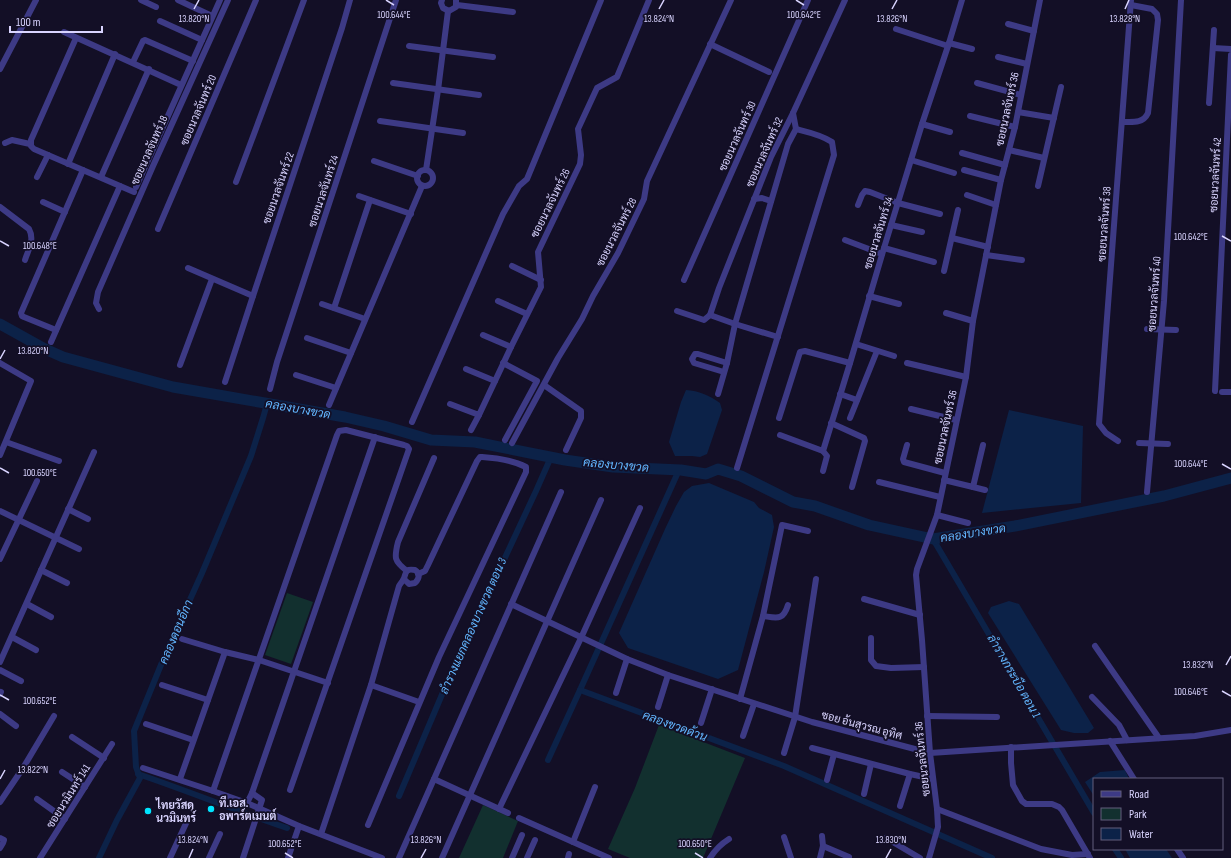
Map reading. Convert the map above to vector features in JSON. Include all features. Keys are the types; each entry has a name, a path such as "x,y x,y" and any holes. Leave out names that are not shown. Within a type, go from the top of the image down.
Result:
{"street":[{"path":"0,69 36,0"},
{"path":"141,0 156,7"},
{"path":"178,0 212,16"},
{"path":"5,143 12,140 30,144 34,149 68,164 120,186 135,189 220,0"},
{"name":"ซอยนวลจันทร์ 18","path":"99,309 96,303 98,292 170,127 228,0"},
{"name":"ซอยนวลจันทร์ 20","path":"158,229 256,0"},
{"path":"236,182 304,0"},
{"name":"ซอยนวลจันทร์ 22","path":"226,382 350,0"},
{"name":"ซอยนวลจันทร์ 24","path":"270,389 277,362 396,0"},
{"path":"442,0 441,3 443,8 448,11"},
{"path":"412,422 503,214 519,186 527,180 601,0"},
{"name":"ซอยนวลจันทร์ 26","path":"471,430 541,287 538,252 580,164 581,155 578,129 597,88 617,77 650,0"},
{"name":"ซอยนวลจันทร์ 28","path":"512,443 621,247 644,199 647,181 731,0"},
{"name":"ซอยนวลจันทร์ 30","path":"684,280 808,0"},
{"name":"ซอยนวลจันทร์ 32","path":"710,315 719,288 771,157 794,113 845,0"},
{"name":"ซอยนวลจันทร์ 34","path":"823,471 827,456 823,451 831,423 922,124 962,0"},
{"name":"ซอยนวลจันทร์ 36","path":"929,858 938,827 930,753 916,575 918,564 926,547 937,515 966,377 973,321 1001,180 1015,127 1040,0"},
{"name":"ซอยนวลจันทร์ 40","path":"1146,492 1162,329 1181,0"},
{"path":"448,11 454,9 456,2 513,12"},
{"path":"1122,122 1141,121 1145,119 1148,113 1158,20 1157,14 1152,9 1131,3"},
{"name":"ซอยนวลจันทร์ 38","path":"1118,442 1106,433 1099,424 1131,3"},
{"path":"426,170 448,11"},
{"path":"160,21 202,40"},
{"path":"1008,24 1034,31"},
{"path":"896,29 949,44 972,48"},
{"path":"1209,103 1214,30"},
{"path":"64,32 116,54 181,85"},
{"path":"30,144 76,38"},
{"path":"133,62 143,41 145,40 192,61"},
{"path":"710,44 769,72"},
{"path":"410,46 493,57"},
{"path":"1213,48 1231,49"},
{"path":"68,164 116,54"},
{"name":"ซอยนวลจันทร์ 42","path":"1215,391 1231,55"},
{"path":"998,58 1027,64"},
{"path":"101,178 149,69"},
{"path":"393,83 479,95"},
{"path":"977,83 1021,95"},
{"path":"1038,186 1061,87"},
{"path":"1018,112 1054,118"},
{"path":"718,394 727,363 734,324 788,144 796,129 794,113"},
{"path":"970,116 1015,127"},
{"path":"380,121 463,133"},
{"path":"164,124 170,127"},
{"path":"922,124 950,132"},
{"path":"737,468 834,155 832,142 812,133 796,129"},
{"path":"1009,150 1044,158"},
{"path":"962,153 1005,165"},
{"path":"37,177 48,155"},
{"path":"911,160 954,173"},
{"path":"374,161 418,176"},
{"path":"56,330 22,316 22,313 83,170"},
{"path":"428,170 432,174 433,180 428,186 422,186 418,182 418,176 420,172 428,170"},
{"path":"964,170 1001,180"},
{"path":"51,342 120,186"},
{"path":"329,405 422,186"},
{"path":"858,205 865,191 898,203 940,214"},
{"path":"967,195 996,205"},
{"path":"359,196 411,214"},
{"path":"754,199 762,198 771,201"},
{"path":"334,308 370,200"},
{"path":"43,202 65,212"},
{"path":"0,207 29,230 32,235 32,240 24,260"},
{"path":"944,271 958,210"},
{"path":"891,225 922,232"},
{"path":"952,238 988,247"},
{"path":"845,240 883,251 934,262"},
{"path":"986,255 1022,260"},
{"path":"512,266 541,280"},
{"path":"188,268 253,296"},
{"path":"180,365 212,279"},
{"path":"869,296 899,304"},
{"path":"498,301 527,314"},
{"path":"322,304 365,320"},
{"path":"678,311 704,320 710,315 778,337"},
{"path":"946,313 973,321"},
{"path":"1147,329 1176,330"},
{"path":"483,335 511,347"},
{"path":"307,338 351,353"},
{"path":"856,344 894,356"},
{"path":"779,418 800,352 805,350 850,363"},
{"path":"850,418 877,351"},
{"path":"724,372 694,362 692,358 695,354 698,354 727,363"},
{"path":"504,363 537,381 505,440"},
{"path":"907,363 966,377"},
{"path":"0,456 31,381 1,366"},
{"path":"466,369 495,381"},
{"path":"296,375 336,388"},
{"path":"544,385 581,411 581,418 566,450"},
{"path":"1222,392 1231,392"},
{"path":"840,394 857,400"},
{"path":"450,404 479,415"},
{"path":"911,409 956,420"},
{"path":"831,423 864,438 865,440 852,487"},
{"path":"213,791 337,435 339,431 346,430 404,445 409,449 290,790"},
{"path":"780,435 823,451"},
{"path":"248,803 375,437"},
{"path":"6,442 59,461"},
{"path":"1139,443 1168,444"},
{"path":"907,445 903,459 904,462 945,473"},
{"path":"973,487 983,445"},
{"path":"0,662 94,452"},
{"path":"368,825 419,702 526,472 526,467 513,462 480,457 425,571 418,574"},
{"path":"407,571 397,564 395,559 398,542 434,458"},
{"path":"944,480 985,490"},
{"path":"0,559 36,481"},
{"path":"879,482 940,497"},
{"path":"399,858 561,492"},
{"path":"442,858 601,500"},
{"path":"499,809 581,638 640,508"},
{"path":"68,509 88,519"},
{"path":"0,511 79,549"},
{"path":"937,515 968,522"},
{"path":"740,699 763,616 782,525 808,531"},
{"path":"321,834 370,685 399,586 404,579 405,573 409,569 415,570 419,577 416,583 409,584 404,579"},
{"path":"41,570 67,583"},
{"path":"784,752 795,717 816,579"},
{"path":"864,599 920,615"},
{"path":"27,604 51,617"},
{"name":"ซอย อ้นสุวรณ อุทิศ","path":"511,604 626,659 668,675 795,717 930,753 1195,736 1231,730"},
{"path":"763,616 781,618 786,612 788,605"},
{"path":"12,637 36,650"},
{"path":"870,638 871,660 876,666 891,668 924,667"},
{"path":"182,639 225,652 259,660 328,683"},
{"path":"1095,646 1159,738"},
{"path":"180,779 225,652"},
{"path":"616,693 626,659"},
{"path":"0,670 21,681"},
{"path":"658,707 668,675"},
{"path":"162,685 208,700"},
{"path":"370,685 419,702"},
{"path":"700,723 712,689"},
{"path":"1092,697 1119,725 1127,740"},
{"path":"743,736 754,704"},
{"path":"0,714 16,726"},
{"path":"0,802 23,768 54,716"},
{"path":"927,716 997,717"},
{"path":"146,724 194,740"},
{"path":"72,737 104,758"},
{"path":"1110,741 1133,778"},
{"name":"ซอยนวมินทร์ 141","path":"40,858 112,744"},
{"path":"1011,747 1010,763 1013,785 1022,801 1026,804 1052,804 1059,807 1089,856"},
{"path":"812,748 910,774 933,778"},
{"path":"827,780 834,754"},
{"path":"864,794 871,764"},
{"path":"143,768 180,779 248,803 274,816 382,858"},
{"path":"62,772 85,787"},
{"path":"900,806 910,774"},
{"path":"434,779 508,813"},
{"path":"573,842 595,787"},
{"path":"243,858 262,800 252,793"},
{"path":"37,799 65,820"},
{"path":"937,809 1041,849 1072,855 1089,856"},
{"path":"519,818 609,858"},
{"path":"170,858 188,819"},
{"path":"288,858 299,826"},
{"path":"209,858 220,834"},
{"path":"512,858 522,836"},
{"path":"820,858 823,846 822,836"},
{"path":"784,837 791,858"},
{"path":"0,838 4,840 0,848"},
{"path":"886,838 920,858"},
{"path":"710,858 714,851 729,839"},
{"path":"526,858 535,840"},
{"path":"823,846 849,857"}],"green space":[{"path":"287,593 313,602 291,664 265,655"},
{"path":"659,725 745,758 703,858 630,858 608,849 635,788"},
{"path":"483,805 518,821 503,858 459,858"}],"water":[{"path":"686,390 700,392 712,398 720,403 722,410 707,454 700,457 675,456 669,442"},
{"path":"1009,410 1083,426 1081,503 982,513"},
{"path":"709,483 754,502 759,508 772,515 774,527 764,572 738,670 718,679 628,648 619,633 665,529 684,492 692,486"},
{"path":"1009,601 1019,604 1094,728 1088,733 1074,733 1061,730 988,613 991,607"},
{"path":"1125,770 1129,778 1093,778 1093,794 1085,782 1100,772"},
{"path":"1126,850 1167,850 1172,858 1130,858"}],"waterway":[{"name":"คลองบางขวด","path":"0,324 45,349 63,357 173,387 345,417 384,426 431,440 475,442 565,460 613,467 681,470 706,474 718,469 741,476 793,502 815,506 869,525 933,539 1015,526 1164,496 1231,478"},
{"name":"คลองดอนอีกา","path":"99,858 117,820 140,778 136,767 134,731 165,655 202,573 251,456 267,404"},
{"name":"ลำรางแยกคลองบางขวด ตอน 3","path":"399,796 449,678 551,457"},
{"name":"คลองขวดด้วน","path":"679,470 580,690 784,766 992,858"},
{"name":"ลำรางกระบือ ตอน 1","path":"933,539 1093,811"},
{"path":"548,760 580,690"},
{"path":"138,774 287,828"},
{"name":"ลำรางกระบือ ตอน 1","path":"1116,850 1121,858"}],"place":[{"name":"ที.เอส. อพาร์ตเมนต์","path":"211,809"},
{"name":"ไทยวัสดุ นวมินทร์","path":"148,811"}]}
